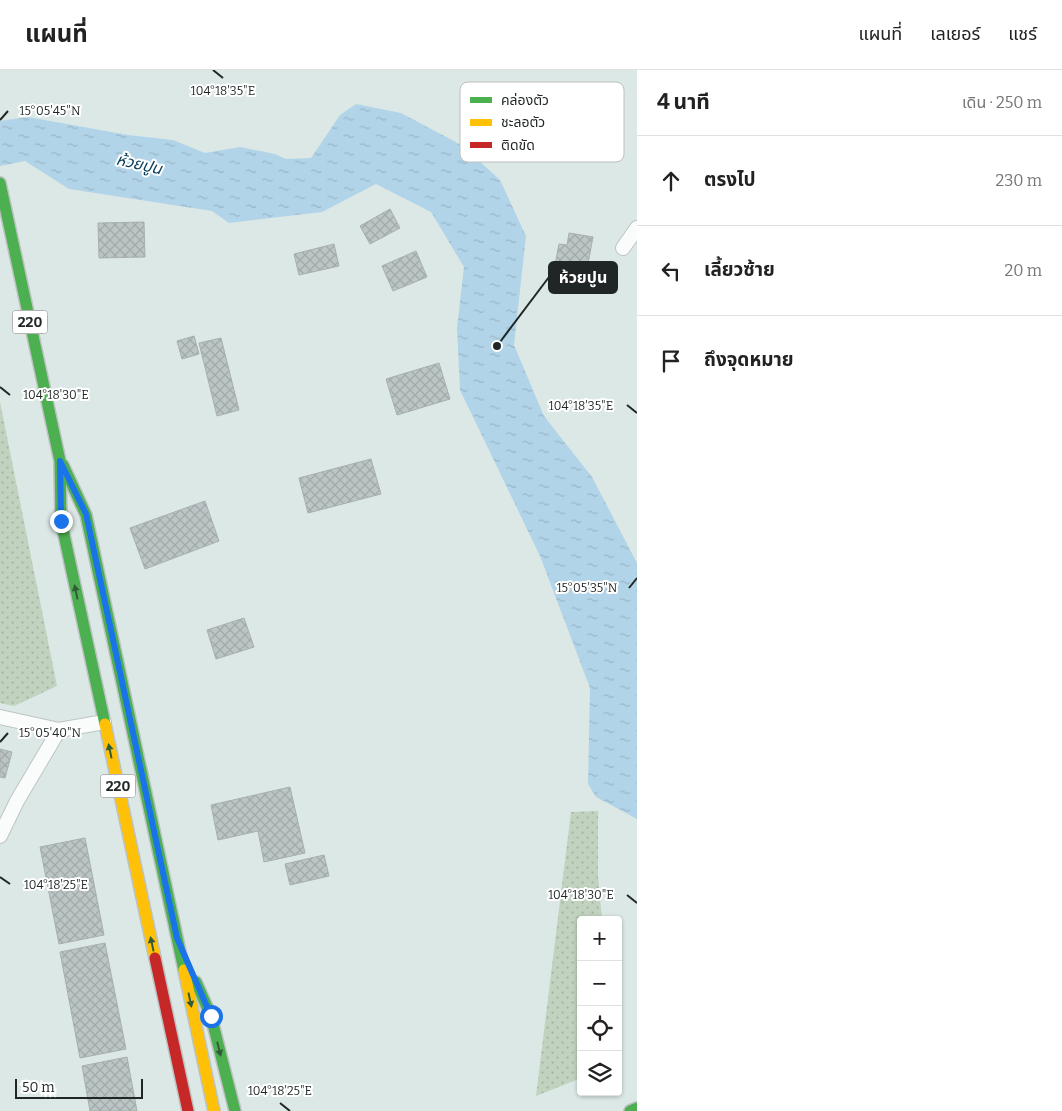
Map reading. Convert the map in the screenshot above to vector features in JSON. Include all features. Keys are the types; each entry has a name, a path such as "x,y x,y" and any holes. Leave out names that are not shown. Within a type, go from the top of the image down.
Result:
{"main road":[{"name":"220","path":"0,184 60,461 61,521 188,1111"},
{"name":"220","path":"60,461 86,514 214,1111"},
{"path":"177,938 211,1016 235,1111"},
{"path":"164,1002 167,1068"},
{"path":"630,1111 637,1108"}],"street":[{"path":"623,248 637,228"},
{"path":"0,717 59,730 104,722"},
{"path":"0,836 17,801 59,730"}],"green space":[{"path":"0,402 57,686 14,706 0,703"},
{"path":"598,811 598,876 602,916 577,916 577,1080 536,1096 571,812"}],"water":[{"path":"356,104 401,113 460,144 460,162 480,162 500,180 526,236 514,345 544,416 592,477 637,563 637,819 596,797 588,784 590,688 540,556 460,390 457,328 464,267 431,212 376,184 322,212 229,223 212,211 69,189 25,161 0,166 0,121 28,117 128,135 173,140 205,153 240,147 275,154 286,159 311,158 340,115"}],"building":[{"path":"390,209 400,228 370,244 360,226"},
{"path":"144,222 145,257 99,258 98,223"},
{"path":"569,233 593,237 585,280 553,275 559,244 567,245"},
{"path":"334,244 339,266 299,275 294,254"},
{"path":"416,251 427,277 393,291 382,266"},
{"path":"194,336 199,354 182,359 177,341"},
{"path":"221,338 239,410 217,416 199,343"},
{"path":"439,363 450,399 397,415 386,379"},
{"path":"371,459 381,494 308,513 299,478"},
{"path":"205,501 219,541 145,569 130,528"},
{"path":"244,618 254,647 216,659 207,630"},
{"path":"0,749 12,752 5,778 0,777"},
{"path":"290,787 305,853 264,862 258,831 218,840 211,805"},
{"path":"85,838 104,935 59,944 40,847"},
{"path":"324,855 329,876 290,885 285,864"},
{"path":"105,943 126,1049 80,1058 60,952"},
{"path":"127,1057 137,1111 90,1111 82,1066"}],"traffic: fast":[{"path":"0,183 60,461 61,521 105,724"},
{"path":"63,465 86,515 184,970"},
{"path":"196,982 211,1016 235,1111"},
{"path":"630,1111 637,1108"}],"traffic: slow":[{"path":"105,724 155,958"},
{"path":"184,970 214,1111"}],"traffic: jam":[{"path":"155,958 188,1111"}],"place":[{"name":"ห้วยปูน","path":"497,346"}],"route":[{"path":"61,521 60,461 86,514 177,938 211,1016"}]}
